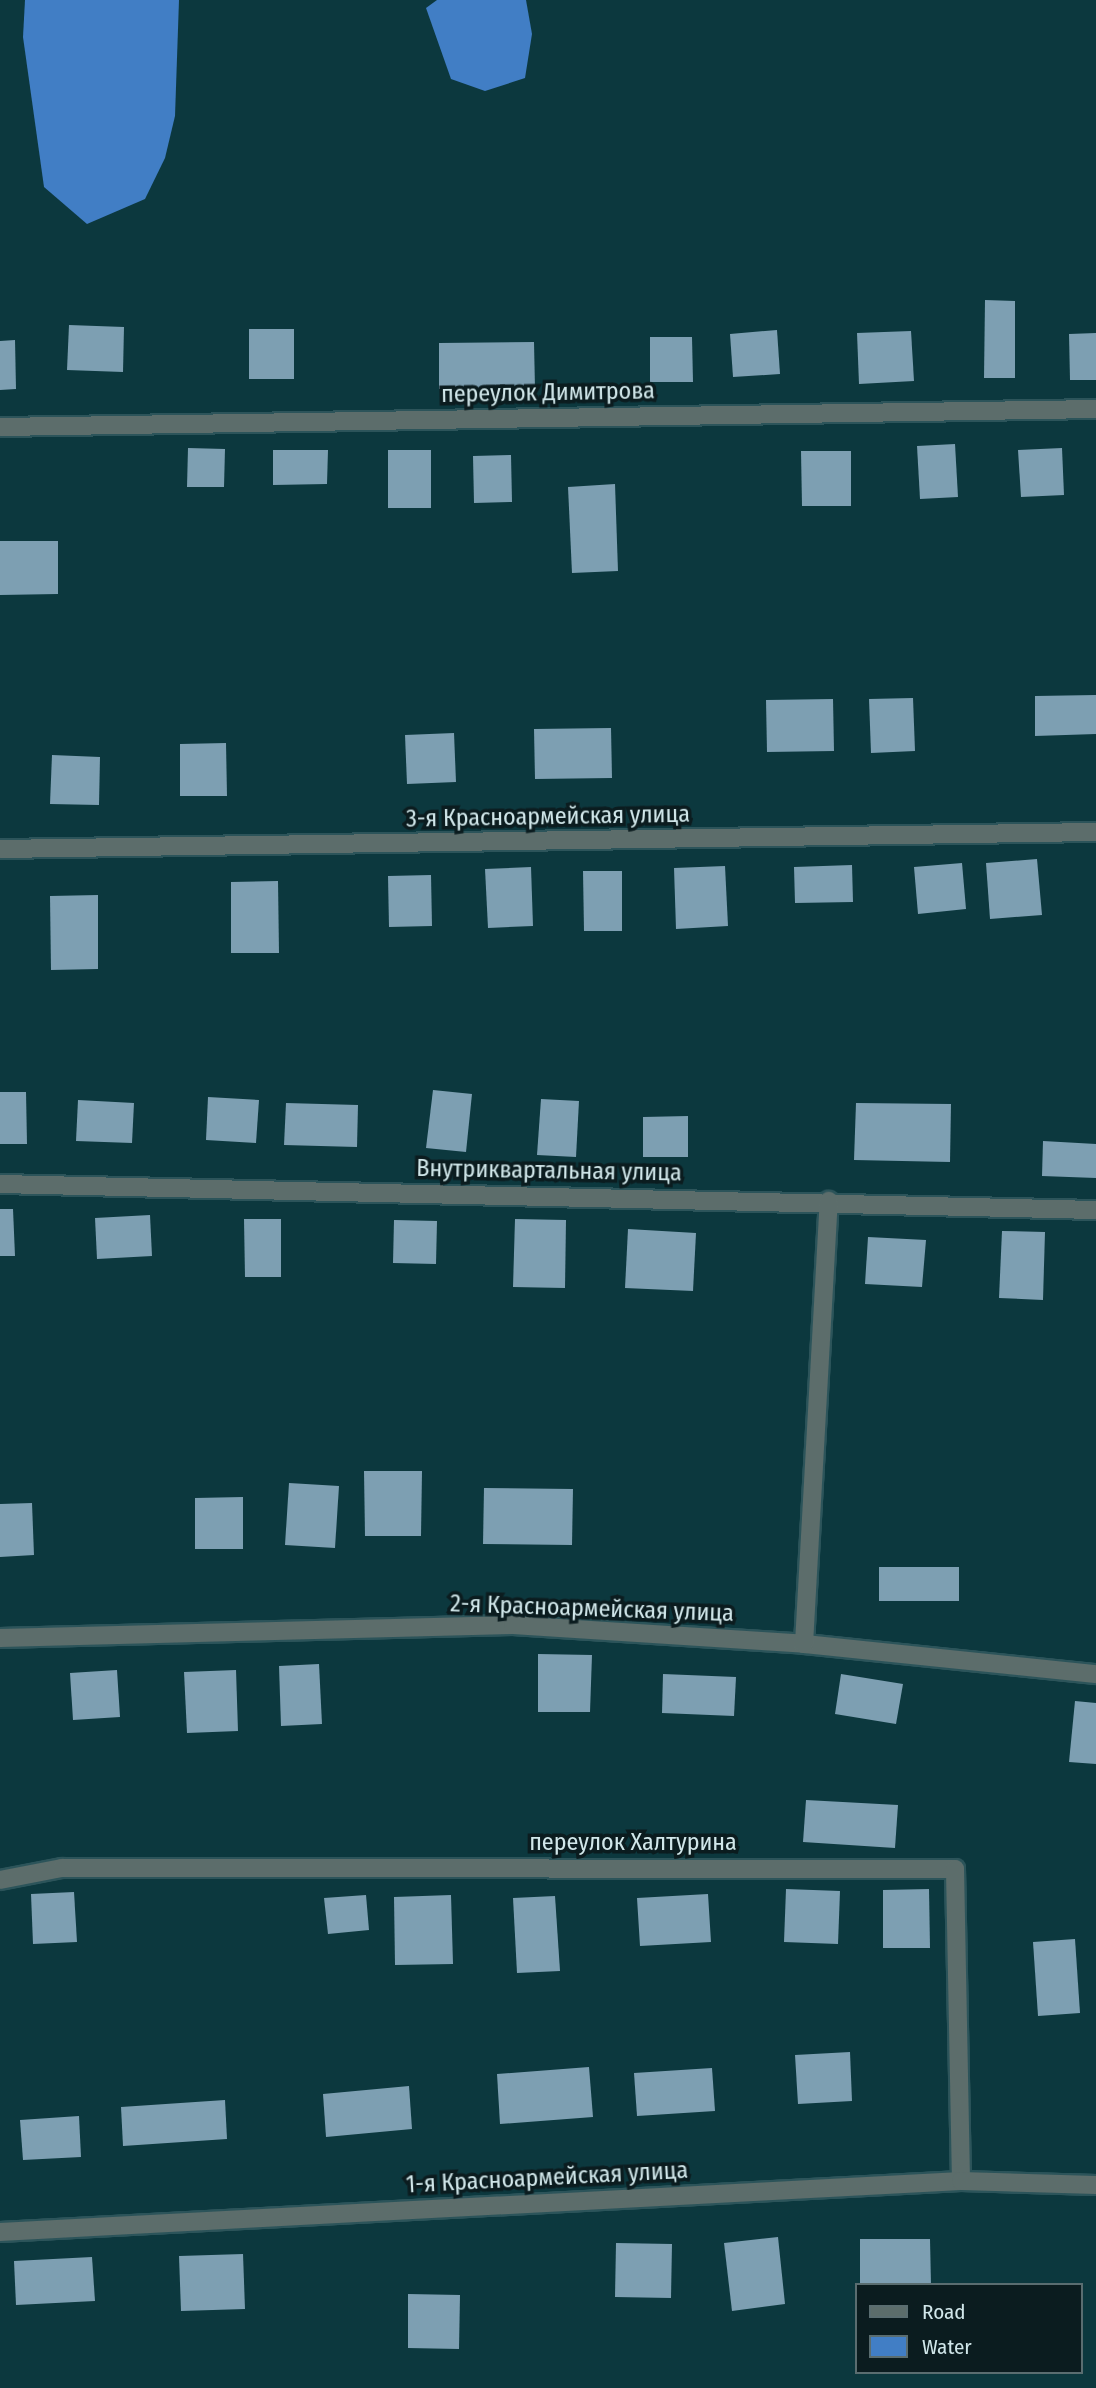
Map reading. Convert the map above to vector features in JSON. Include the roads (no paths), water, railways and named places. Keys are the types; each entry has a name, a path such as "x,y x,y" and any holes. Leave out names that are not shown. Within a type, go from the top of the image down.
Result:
{"street":[{"name":"переулок Димитрова","path":"0,427 1096,409"},
{"name":"3-я Красноармейская улица","path":"0,849 1096,832"},
{"name":"Внутриквартальная улица","path":"0,1184 829,1201 1096,1210"},
{"path":"803,1644 829,1201"},
{"name":"2-я Красноармейская улица","path":"0,1638 513,1625 803,1644 1096,1674"},
{"name":"переулок Халтурина","path":"0,1880 62,1868 955,1869 961,2180"},
{"name":"1-я Красноармейская улица","path":"0,2232 961,2180 1096,2185"}],"water":[{"path":"25,0 179,0 175,116 165,158 145,199 87,224 44,187 23,37"},
{"path":"437,0 526,0 532,34 525,78 485,91 451,79 426,8"}]}
